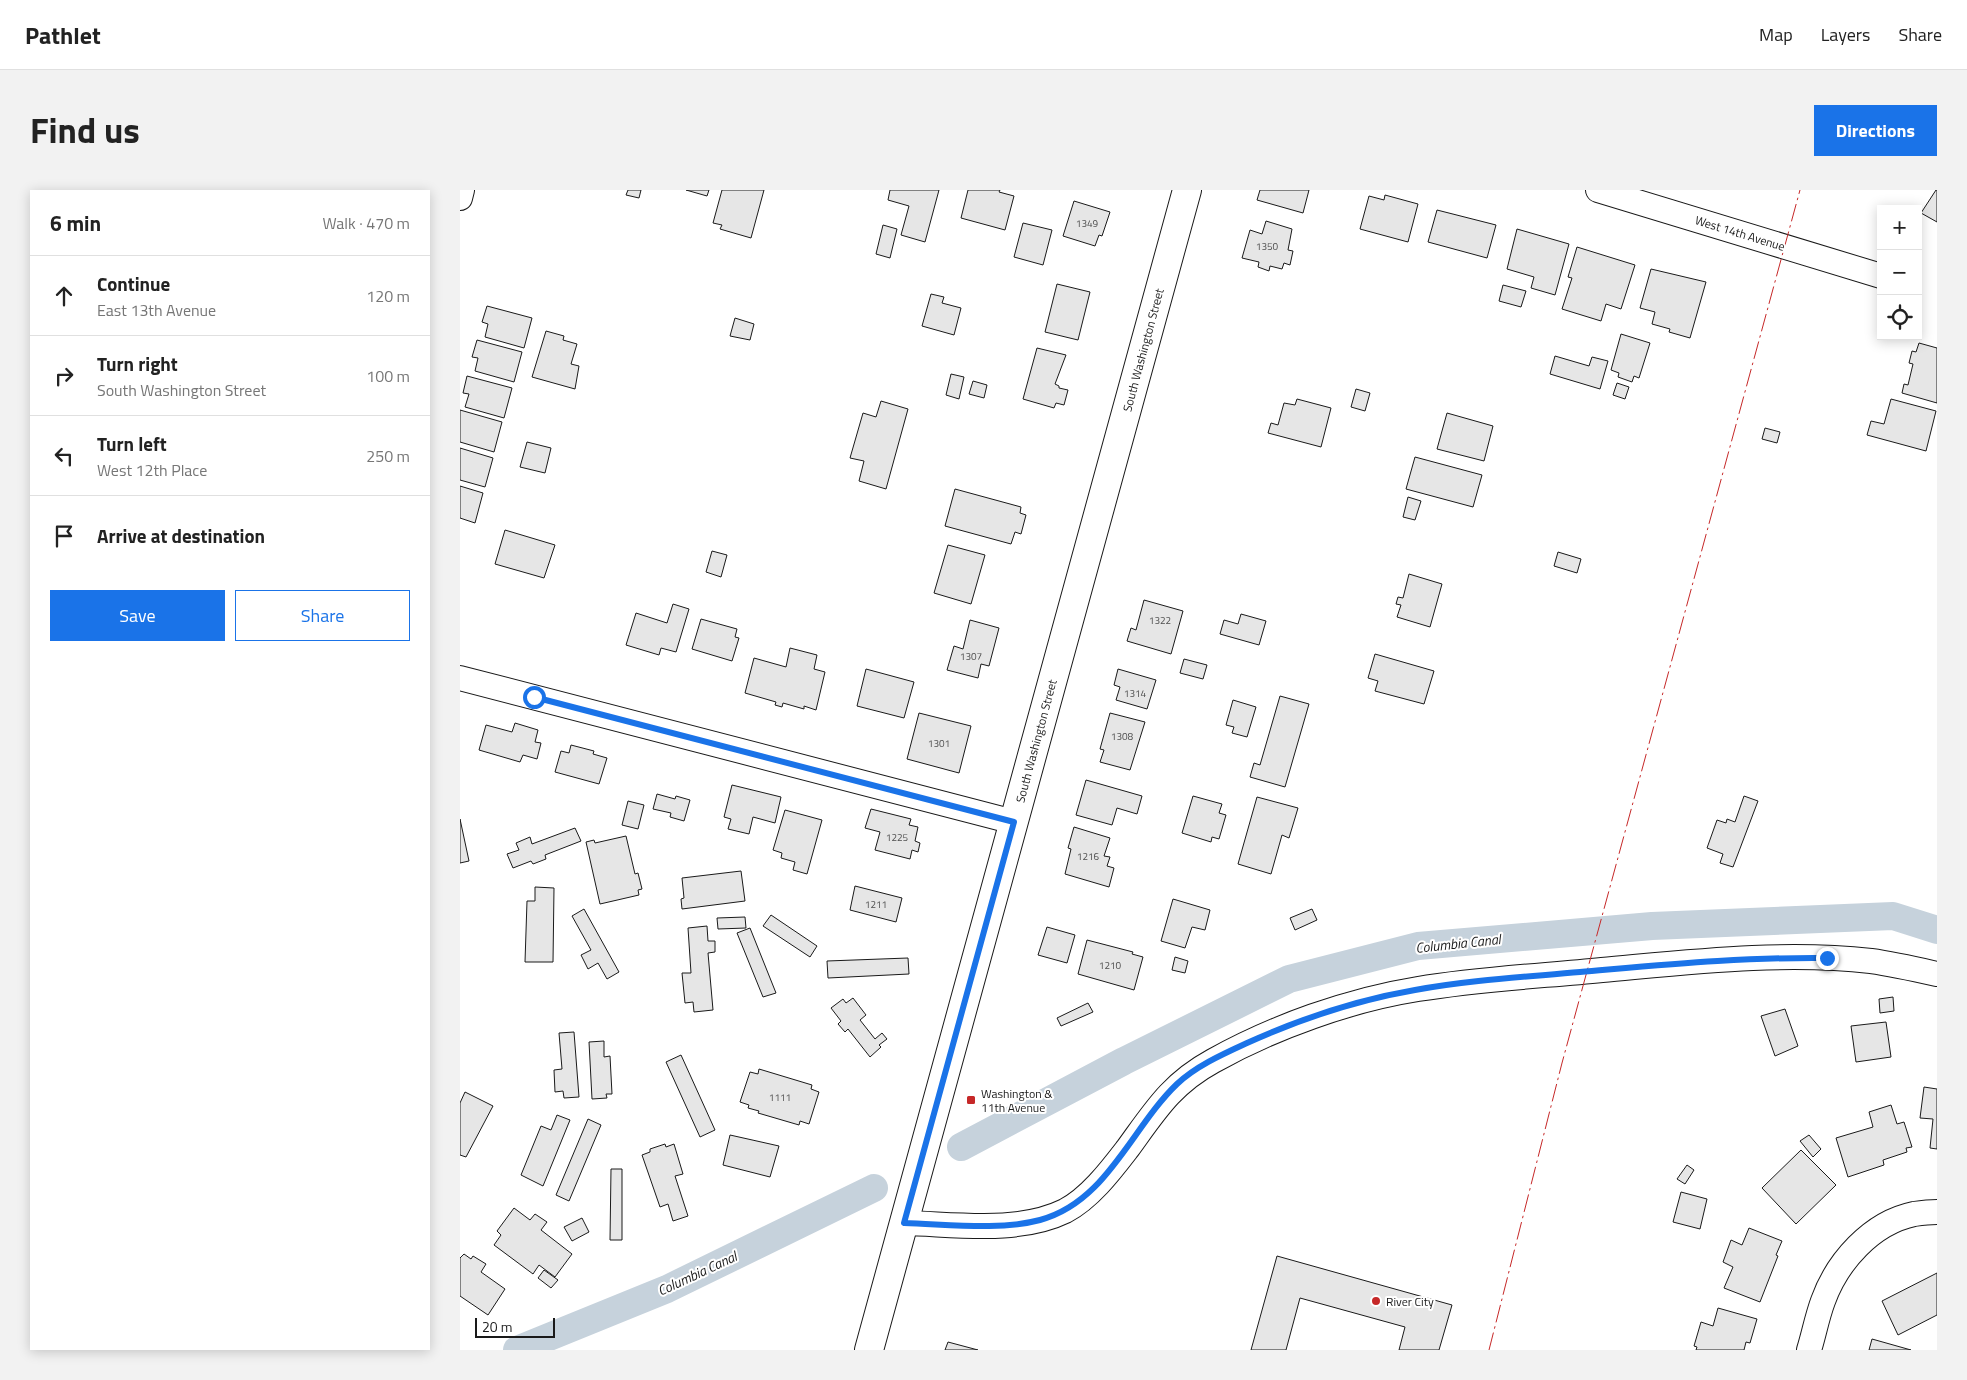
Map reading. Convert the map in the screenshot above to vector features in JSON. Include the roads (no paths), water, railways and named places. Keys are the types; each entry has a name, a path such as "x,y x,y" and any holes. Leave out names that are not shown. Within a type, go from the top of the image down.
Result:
{"main road":[{"name":"South Washington Street","path":"869,1350 1187,190"}],"street":[{"path":"460,198 462,190"},
{"name":"West 14th Avenue","path":"1598,190 1877,275"},
{"path":"460,678 1014,822"},
{"path":"904,1223 1015,1225 1041,1220 1066,1210 1104,1177 1128,1148 1152,1113 1178,1083 1193,1072 1244,1044 1280,1029 1374,998 1417,989 1470,982 1717,960 1827,958 1873,961 1937,974"},
{"path":"1809,1350 1822,1302 1833,1278 1847,1257 1865,1239 1888,1223 1913,1214 1937,1212"}],"waterway":[{"name":"Columbia Canal","path":"961,1147 1124,1061 1289,979 1418,946 1652,926 1893,916 1937,930"},
{"name":"Columbia Canal","path":"517,1350 667,1289 874,1188"}],"place":[{"name":"Washington & 11th Avenue","path":"971,1100"},
{"name":"River City","path":"1376,1301"}]}
